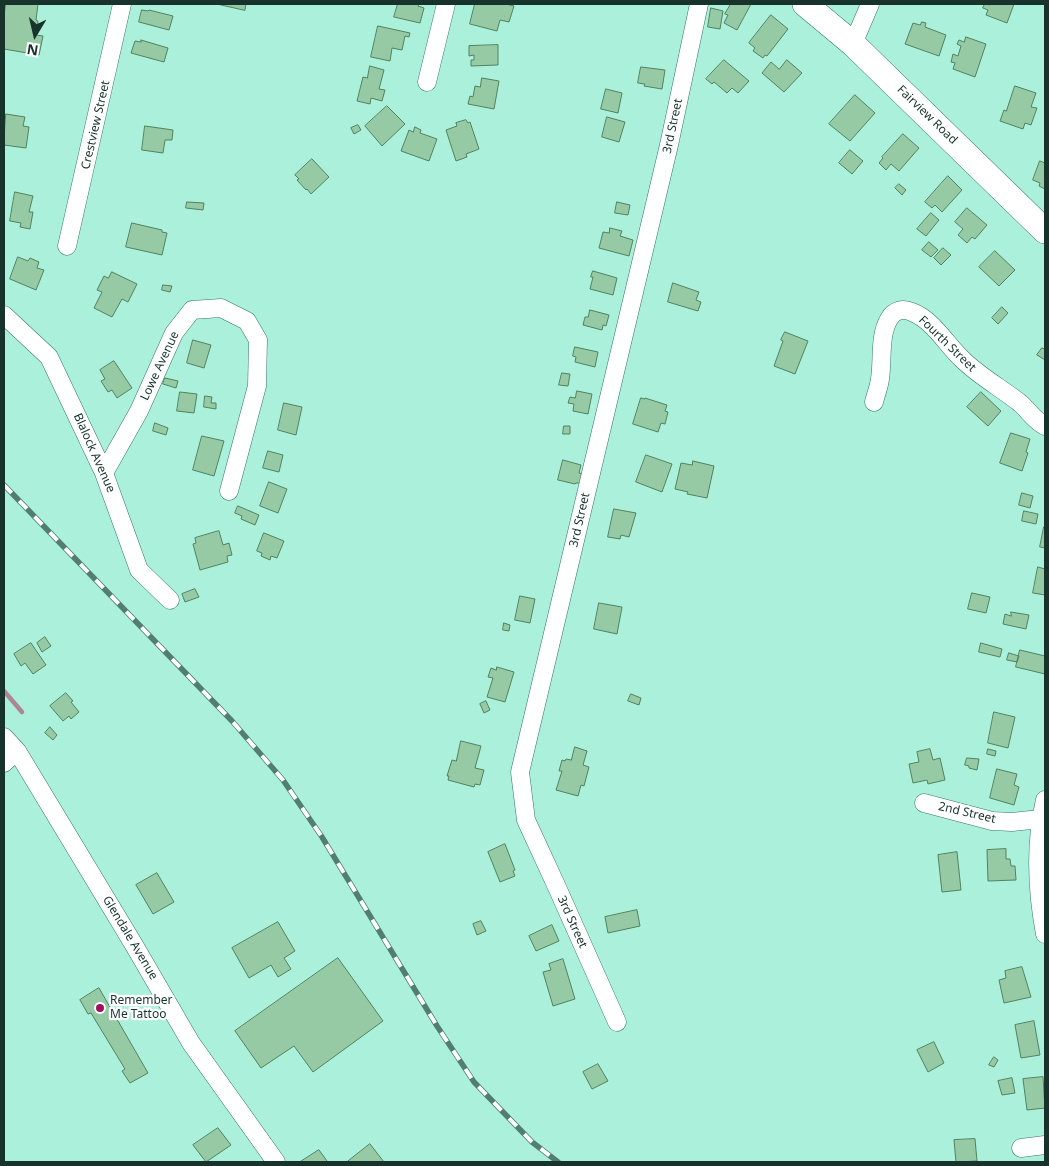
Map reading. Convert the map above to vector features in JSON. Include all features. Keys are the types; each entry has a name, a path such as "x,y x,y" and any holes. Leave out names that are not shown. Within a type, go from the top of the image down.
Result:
{"main road":[{"name":"Fairview Road","path":"805,4 853,44 1045,230"}],"street":[{"name":"Crestview Street","path":"67,246 122,4"},
{"path":"427,82 446,4"},
{"name":"3rd Street","path":"617,1022 526,820 520,772 667,154 699,4"},
{"path":"853,44 870,4"},
{"name":"Lowe Avenue","path":"104,473 139,410 174,333 192,310 220,308 248,321 258,340 257,386 228,492"},
{"name":"Fourth Street","path":"874,402 880,381 883,341 887,324 892,314 903,310 911,311 930,324 976,373 1013,398 1045,426"},
{"name":"Blalock Avenue","path":"4,315 49,357 104,473 139,570 170,600"},
{"name":"Glendale Avenue","path":"4,737 17,751 191,1043 276,1162"},
{"path":"4,763 17,751"},
{"path":"1045,800 1040,819 1039,845 1040,886 1045,934"},
{"name":"2nd Street","path":"924,803 992,821 1012,822 1040,819"},
{"path":"1021,1148 1045,1144"}],"building":[{"path":"6,4 38,4 36,35 43,36 39,55 4,49"},
{"path":"217,4 246,4 245,10"},
{"path":"398,4 419,4 418,6 424,8 420,23 394,17"},
{"path":"475,4 506,4 514,6 509,22 500,20 497,31 470,24"},
{"path":"731,4 751,4 737,30 724,23 728,15 725,14"},
{"path":"985,4 1014,4 1007,23 986,15 988,10 983,8"},
{"path":"711,8 723,11 720,29 708,27"},
{"path":"142,10 173,16 169,30 139,22"},
{"path":"771,15 788,29 767,56 765,55 763,58 753,51 755,48 749,43"},
{"path":"922,22 926,23 925,27 946,35 939,56 905,44 913,23 920,25"},
{"path":"378,26 410,33 409,37 405,36 402,50 392,48 390,61 371,57"},
{"path":"966,37 986,44 975,77 953,69 955,63 951,62 953,54 958,56 961,46 957,44 959,40 964,42"},
{"path":"141,40 168,48 164,62 131,53 135,41 141,42"},
{"path":"498,45 498,65 471,66 471,60 474,60 474,55 469,56 469,46"},
{"path":"724,60 749,81 738,93 732,88 727,93 714,82 712,84 706,79"},
{"path":"787,60 802,73 784,92 762,73 771,62 779,69"},
{"path":"370,66 384,70 379,89 385,90 382,101 371,98 370,104 357,101 363,77 367,78"},
{"path":"641,67 665,70 662,89 638,83"},
{"path":"482,78 499,81 494,109 468,104 470,96 473,97 475,86 480,87"},
{"path":"1015,86 1036,93 1031,107 1037,108 1031,125 1025,123 1023,129 1000,121 1004,110 1006,111"},
{"path":"606,89 622,93 618,113 601,109"},
{"path":"855,95 875,113 850,141 829,124"},
{"path":"387,106 405,124 382,146 365,126"},
{"path":"6,114 25,117 23,126 29,127 26,148 4,145"},
{"path":"607,117 625,122 619,142 602,137"},
{"path":"466,120 468,123 470,122 479,149 466,154 467,157 456,161 446,130 457,126 456,123"},
{"path":"358,125 361,130 354,134 351,128"},
{"path":"145,126 173,130 172,140 165,140 163,153 142,150"},
{"path":"415,127 421,130 420,133 437,139 429,161 401,151 409,130 413,132"},
{"path":"903,134 919,148 899,171 891,164 886,170 879,163 882,157"},
{"path":"850,150 863,161 852,174 839,163"},
{"path":"312,159 329,177 311,194 297,180 299,179 295,175"},
{"path":"1040,161 1045,163 1045,189 1039,186 1040,183 1033,180"},
{"path":"948,176 962,190 942,212 935,205 932,208 925,202"},
{"path":"899,184 906,190 902,195 895,188"},
{"path":"15,192 33,196 29,212 33,212 30,229 20,227 21,223 10,221"},
{"path":"187,202 204,203 203,210 186,208"},
{"path":"617,202 630,205 628,215 615,213"},
{"path":"967,208 987,225 975,239 972,237 967,243 958,235 963,229 955,222"},
{"path":"931,213 939,220 926,236 917,229"},
{"path":"132,223 162,230 162,232 167,233 162,255 126,247"},
{"path":"610,228 622,231 620,236 633,240 629,256 599,248 603,232 609,233"},
{"path":"929,242 938,250 931,257 922,250"},
{"path":"943,248 951,255 941,265 934,258"},
{"path":"995,251 1015,270 999,286 979,267"},
{"path":"18,257 28,261 30,258 39,262 37,268 44,270 36,290 10,279"},
{"path":"593,271 617,278 613,295 590,289"},
{"path":"112,272 137,284 128,302 122,299 112,317 94,308 102,292 97,290 104,276 108,278"},
{"path":"673,283 699,292 696,300 701,302 698,311 668,302"},
{"path":"163,285 172,286 170,292 162,290"},
{"path":"1002,307 1008,313 998,324 992,318"},
{"path":"590,310 609,315 606,326 603,325 602,330 583,325 585,317 588,317"},
{"path":"785,332 808,341 795,374 774,366"},
{"path":"193,340 211,345 204,368 187,363"},
{"path":"575,347 598,352 595,367 575,362 576,357 573,356"},
{"path":"1042,348 1045,349 1045,360 1037,355"},
{"path":"114,361 132,388 117,398 112,390 108,392 101,381 105,379 100,370"},
{"path":"562,373 570,374 568,386 559,385"},
{"path":"165,378 178,381 176,388 163,384"},
{"path":"577,391 592,394 588,414 573,411 574,404 568,403 570,397 575,398"},
{"path":"180,392 197,394 194,413 177,411"},
{"path":"981,392 1001,411 988,426 967,407"},
{"path":"205,396 212,397 211,403 216,403 216,409 204,407"},
{"path":"641,398 667,405 665,411 668,412 665,424 661,423 658,432 633,424"},
{"path":"284,403 302,407 296,435 278,430"},
{"path":"155,423 168,428 166,435 153,431"},
{"path":"564,426 570,426 570,434 563,434"},
{"path":"1011,433 1030,439 1022,471 1000,463"},
{"path":"202,436 224,441 214,476 193,470"},
{"path":"268,451 283,455 279,472 263,468"},
{"path":"646,455 672,464 662,492 636,482"},
{"path":"563,460 581,465 579,473 582,474 580,483 575,484 558,480"},
{"path":"693,461 714,466 707,498 687,494 688,492 675,489 681,463 692,465"},
{"path":"269,482 287,489 278,513 260,506"},
{"path":"1022,493 1033,496 1030,508 1019,505"},
{"path":"238,506 259,515 255,525 241,519 242,516 235,513"},
{"path":"614,509 636,513 629,537 621,535 620,539 608,537"},
{"path":"1024,511 1038,514 1036,524 1022,521"},
{"path":"1045,527 1045,548 1040,547"},
{"path":"219,531 223,545 229,543 232,555 227,556 228,562 200,570 193,544 196,543 195,538"},
{"path":"264,533 284,541 277,558 271,556 270,560 261,556 262,553 257,551"},
{"path":"1038,567 1045,569 1045,595 1033,593"},
{"path":"195,589 199,597 185,602 182,594"},
{"path":"972,593 990,597 986,613 968,609"},
{"path":"520,596 535,599 530,623 515,620"},
{"path":"599,603 622,607 617,634 594,629"},
{"path":"1011,612 1029,615 1026,629 1003,624 1005,614 1011,616"},
{"path":"504,623 510,625 509,631 503,630"},
{"path":"45,637 51,646 42,652 37,643"},
{"path":"31,643 46,665 33,674 25,663 21,666 14,654"},
{"path":"981,643 1002,649 1000,657 979,652"},
{"path":"1020,650 1045,656 1045,674 1016,667"},
{"path":"1009,653 1019,656 1017,662 1007,660"},
{"path":"497,667 514,672 505,702 487,697 493,678 488,677 491,668 496,670"},
{"path":"66,693 79,712 71,719 69,716 63,721 50,706"},
{"path":"631,694 641,698 639,705 628,701"},
{"path":"486,701 490,710 484,713 480,704"},
{"path":"994,712 1015,717 1008,748 988,743"},
{"path":"50,727 57,735 53,740 45,733"},
{"path":"461,741 481,746 475,768 484,770 480,785 475,784 474,787 448,780 449,776 447,776 452,760 456,761"},
{"path":"575,747 587,751 583,765 589,767 584,786 581,785 578,796 556,790 562,771 559,771 562,760 571,760"},
{"path":"930,749 933,760 940,758 945,780 928,784 927,780 913,783 909,764 919,762 917,752"},
{"path":"988,749 996,751 995,756 987,754"},
{"path":"967,758 979,759 977,770 965,765"},
{"path":"997,769 1017,774 1014,785 1019,787 1014,805 990,798"},
{"path":"505,844 515,870 513,871 515,876 500,882 488,852"},
{"path":"1006,849 1006,859 1010,859 1011,866 1015,866 1016,880 988,881 987,850"},
{"path":"957,852 961,890 942,892 938,855"},
{"path":"157,873 174,902 153,914 136,885"},
{"path":"637,910 640,926 608,933 605,917"},
{"path":"481,921 486,931 477,935 473,924"},
{"path":"278,922 295,951 284,958 291,969 278,977 271,965 249,978 232,948"},
{"path":"552,925 559,941 536,951 529,936"},
{"path":"338,958 383,1021 313,1072 294,1046 261,1068 235,1031"},
{"path":"563,959 575,999 553,1006 543,972 551,970 549,964"},
{"path":"1022,967 1031,997 1004,1003 999,980 1006,978 1005,971"},
{"path":"99,988 148,1073 130,1083 122,1071 125,1069 91,1013 88,1014 80,1000"},
{"path":"1034,1021 1040,1055 1021,1058 1015,1025"},
{"path":"934,1042 944,1063 928,1072 917,1050"},
{"path":"994,1057 998,1060 994,1067 989,1065"},
{"path":"598,1064 608,1081 592,1089 583,1072"},
{"path":"1043,1077 1045,1108 1027,1110 1023,1079"},
{"path":"1012,1078 1015,1093 1002,1095 998,1081"},
{"path":"218,1128 231,1145 206,1162 193,1145"},
{"path":"975,1139 977,1161 956,1162 954,1140"},
{"path":"370,1144 384,1162 347,1162"},
{"path":"319,1150 326,1162 300,1162"}],"waterway":[{"path":"4,691 22,712"}],"railway":[{"path":"4,485 232,721 283,780 322,837 437,1026 474,1082 532,1142 558,1162"}],"place":[{"name":"Remember Me Tattoo","path":"100,1008"}]}
